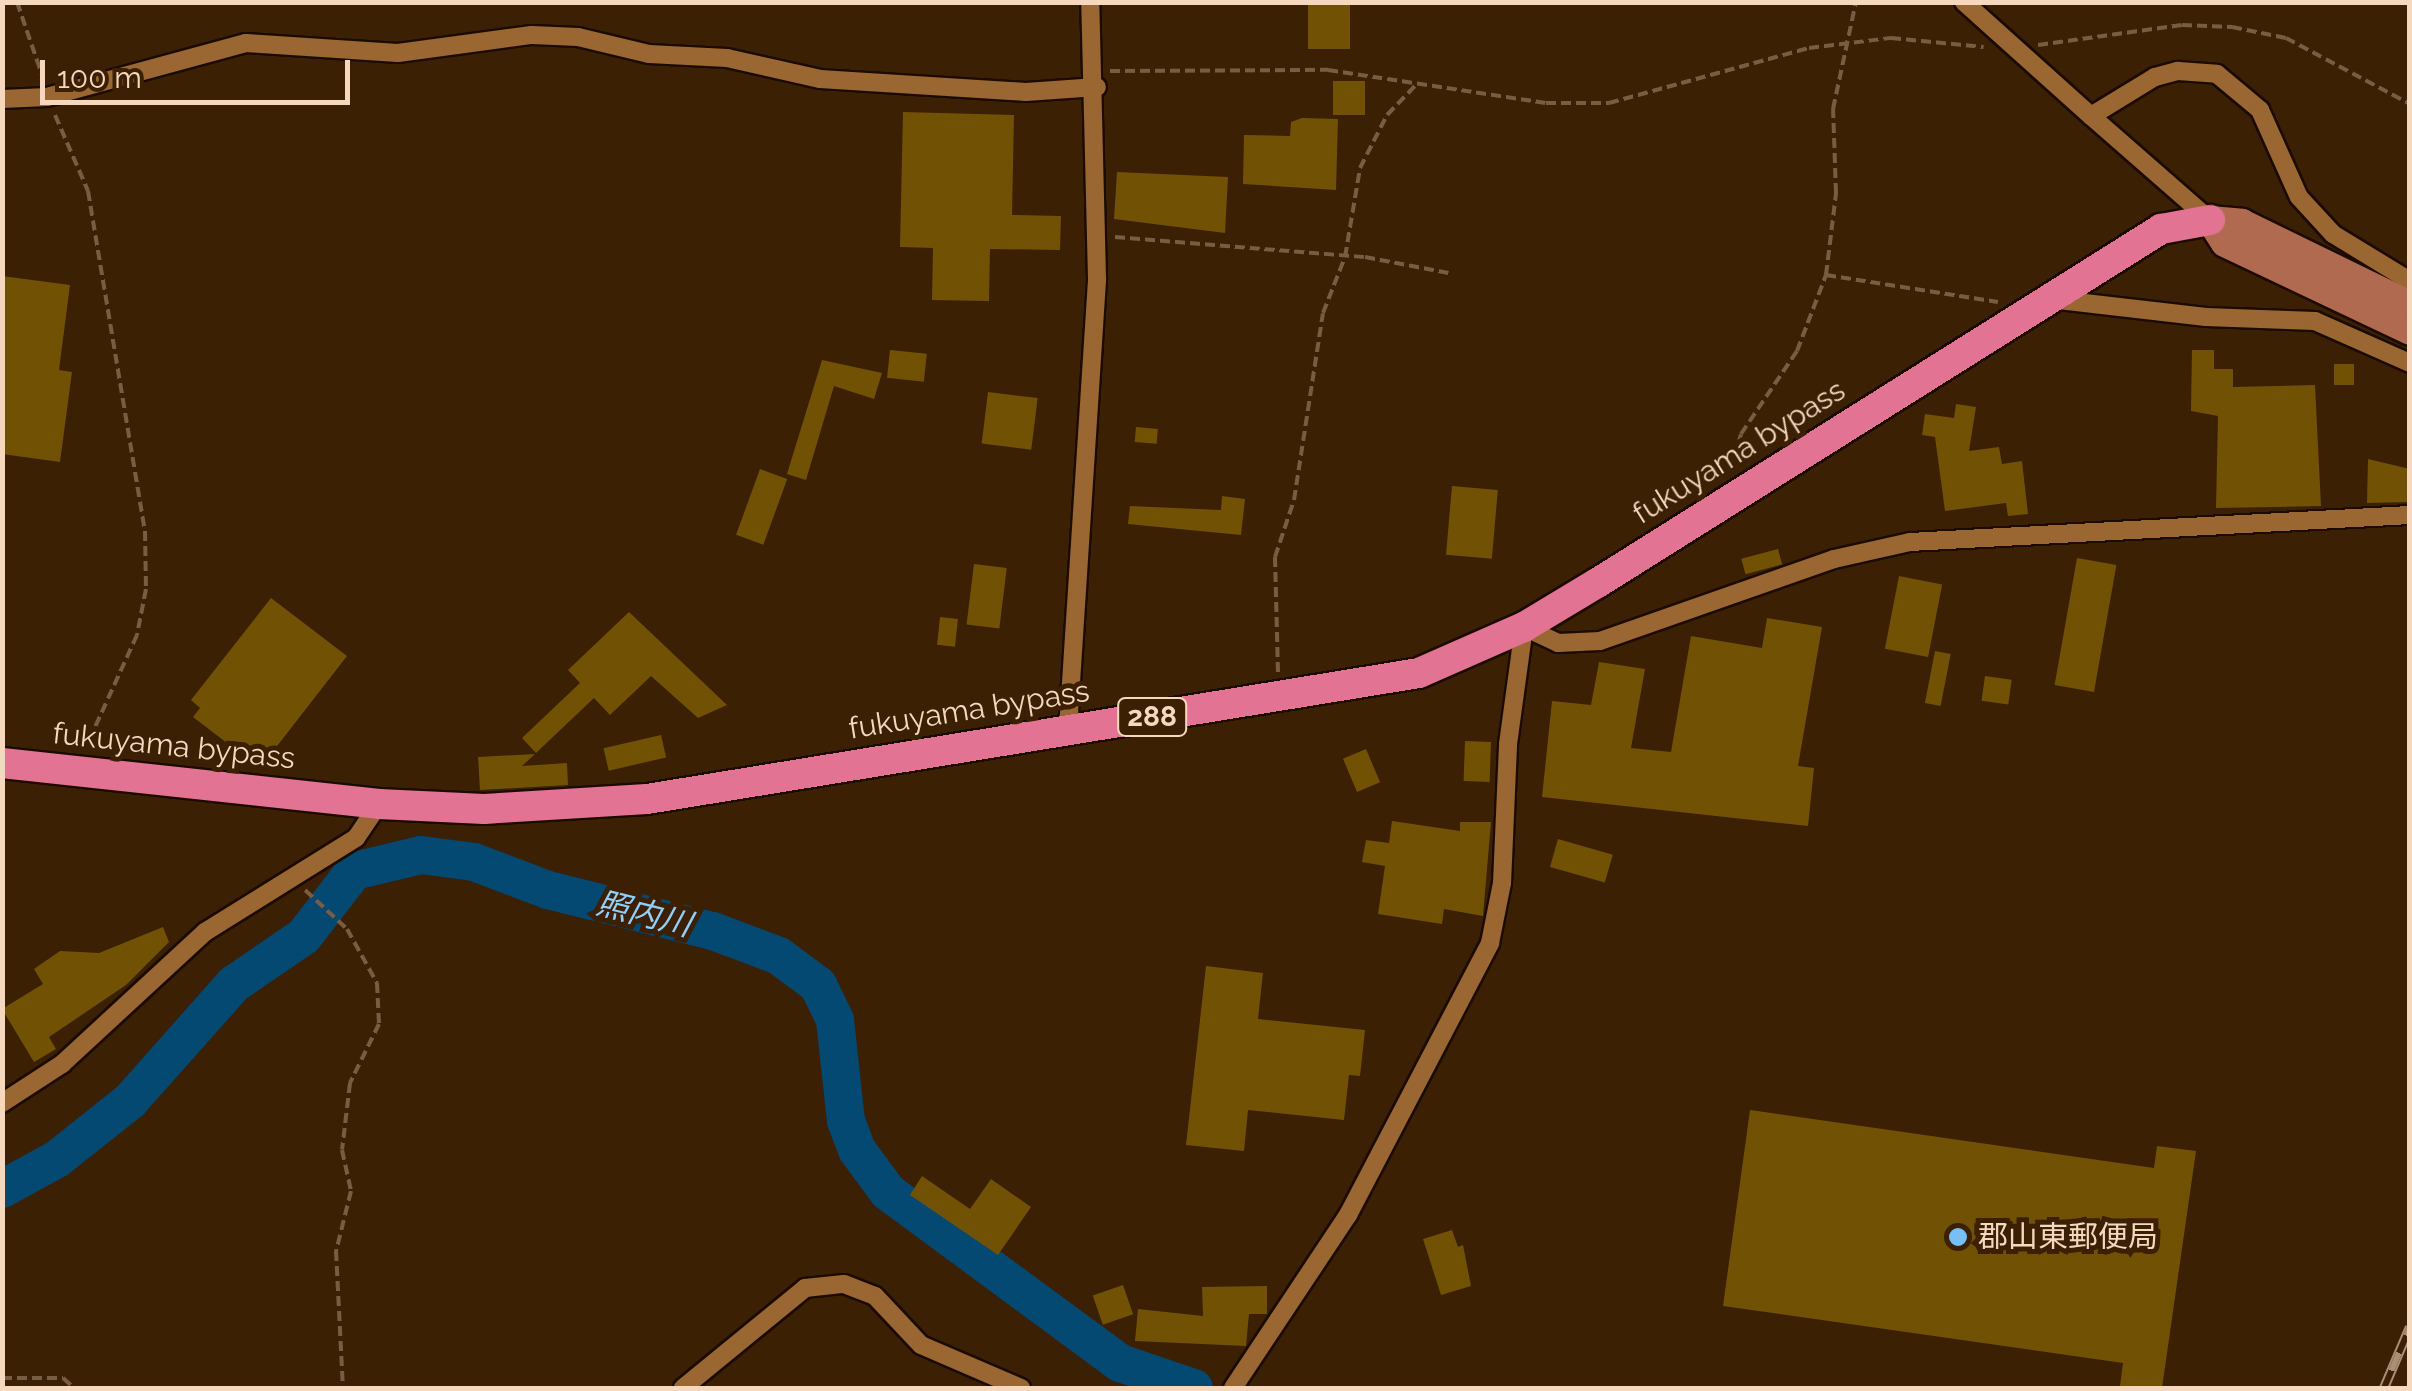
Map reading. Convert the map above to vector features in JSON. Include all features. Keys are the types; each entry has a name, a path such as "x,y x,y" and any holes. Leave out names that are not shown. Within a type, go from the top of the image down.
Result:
{"highway":[{"name":"fukuyama bypass","path":"2,763 379,804 484,809 647,798 1419,674 1524,627 2161,229 2226,229"}],"main road":[{"path":"2226,229 2410,306"},
{"path":"2226,229 2410,331"}],"street":[{"path":"1068,729 1098,236 1090,2"},
{"path":"1964,2 2010,49 2226,229"},
{"path":"2,98 47,96 246,43 398,53 532,35 578,37 649,54 728,58 820,79 1026,92 1095,79"},
{"path":"2091,116 2155,78 2178,70 2217,74 2260,110 2300,197 2333,234 2410,281"},
{"path":"2044,302 2206,317 2315,321 2410,363"},
{"path":"1233,1388 1356,1200 1490,943 1502,883 1503,797 1524,627 1558,643 1600,640 1834,559 1910,542 2410,515"},
{"path":"2,1103 62,1064 205,932 356,838 379,804"},
{"path":"683,1388 805,1288 844,1284 874,1296 921,1345 1022,1388"}],"path":[{"path":"18,2 34,37 47,96 88,191 145,531 146,590 137,635 78,770"},
{"path":"1733,498 1730,472 1741,434 1798,350 1826,275 1836,193 1833,110 1856,2"},
{"path":"1095,79 1304,69 1546,103 1609,102 1850,42 1931,38 2010,49 2182,26 2232,27 2286,38 2410,104"},
{"path":"1282,697 1275,558 1294,500 1323,313 1345,257 1360,168 1387,115 1415,86"},
{"path":"1098,236 1345,257 1448,272"},
{"path":"1826,275 2044,302"},
{"path":"295,880 347,929 377,983 379,1024 350,1083 342,1150 351,1191 336,1252 343,1388"},
{"path":"2,1378 63,1378 74,1388"}],"building":[{"path":"1308,2 1350,2 1350,49 1308,49"},
{"path":"1333,81 1365,81 1365,115 1333,115"},
{"path":"903,112 1014,115 1012,215 1061,216 1060,250 990,249 989,301 932,300 933,248 900,247"},
{"path":"1302,118 1338,119 1336,190 1243,184 1244,135 1290,136 1291,122"},
{"path":"1117,172 1228,177 1225,233 1114,219"},
{"path":"2,276 70,285 59,370 72,372 60,462 2,454"},
{"path":"890,350 927,354 924,382 887,378"},
{"path":"2192,350 2214,350 2214,369 2233,369 2233,387 2315,385 2321,506 2216,508 2218,416 2191,411"},
{"path":"822,360 882,373 874,399 834,386 806,480 787,474"},
{"path":"2334,364 2354,364 2354,385 2334,385"},
{"path":"988,392 1038,398 1031,450 982,444"},
{"path":"1956,404 1976,407 1969,451 1999,447 2002,464 2022,461 2028,514 2008,516 2006,503 1945,511 1935,437 1922,435 1925,414 1954,418"},
{"path":"1136,427 1158,429 1157,444 1135,442"},
{"path":"2368,459 2410,469 2410,502 2367,503"},
{"path":"760,469 787,479 763,545 736,535"},
{"path":"1452,486 1498,490 1492,559 1446,555"},
{"path":"1222,496 1245,499 1241,535 1128,524 1130,506 1221,510"},
{"path":"1778,549 1782,564 1745,574 1741,559"},
{"path":"2077,558 2116,565 2094,692 2055,685"},
{"path":"974,564 1007,568 999,629 967,625"},
{"path":"1899,576 1942,584 1928,657 1885,649"},
{"path":"271,598 347,656 267,759 251,747 244,756 193,717 200,708 191,700"},
{"path":"629,612 727,705 698,718 651,676 610,715 594,698 536,753 522,738 580,683 568,670"},
{"path":"940,617 958,619 955,647 937,645"},
{"path":"1767,618 1822,627 1798,766 1814,768 1808,826 1542,797 1552,701 1591,705 1599,662 1645,669 1631,748 1671,752 1691,636 1762,648"},
{"path":"1935,651 1951,654 1941,706 1925,703"},
{"path":"1985,676 2012,680 2008,705 1982,701"},
{"path":"661,735 666,757 609,771 604,748"},
{"path":"1465,741 1491,742 1490,782 1464,781"},
{"path":"1366,749 1380,782 1357,792 1343,759"},
{"path":"535,754 522,766 567,763 568,785 480,790 478,757"},
{"path":"1392,821 1460,831 1460,822 1491,822 1483,916 1444,909 1442,924 1378,914 1385,866 1362,862 1366,840 1389,843"},
{"path":"1558,839 1613,855 1605,883 1550,867"},
{"path":"163,927 169,942 126,985 49,1037 56,1049 34,1062 2,1009 43,984 34,969 60,951 99,953"},
{"path":"1206,966 1263,973 1258,1019 1365,1030 1360,1076 1349,1075 1344,1120 1248,1110 1244,1151 1186,1145"},
{"name":"郡山東郵便局","path":"1750,1110 2154,1168 2157,1146 2196,1151 2162,1388 2120,1386 2123,1363 1723,1306"},
{"path":"922,1176 970,1209 991,1179 1031,1207 998,1255 910,1195"},
{"path":"1452,1230 1458,1247 1463,1245 1471,1286 1441,1295 1423,1239"},
{"path":"1123,1285 1133,1314 1103,1325 1093,1295"},
{"path":"1267,1286 1267,1314 1249,1314 1246,1346 1135,1341 1138,1309 1203,1316 1202,1287"}],"waterway":[{"name":"照内川","path":"2,1189 57,1159 130,1101 234,984 304,936 354,871 421,855 474,862 548,890 713,931 779,956 818,985 835,1020 846,1121 857,1150 888,1192 1120,1363 1194,1388"}],"railway":[{"path":"2384,1388 2410,1327"}],"place":[{"name":"郡山東郵便局","path":"1958,1237"}]}
